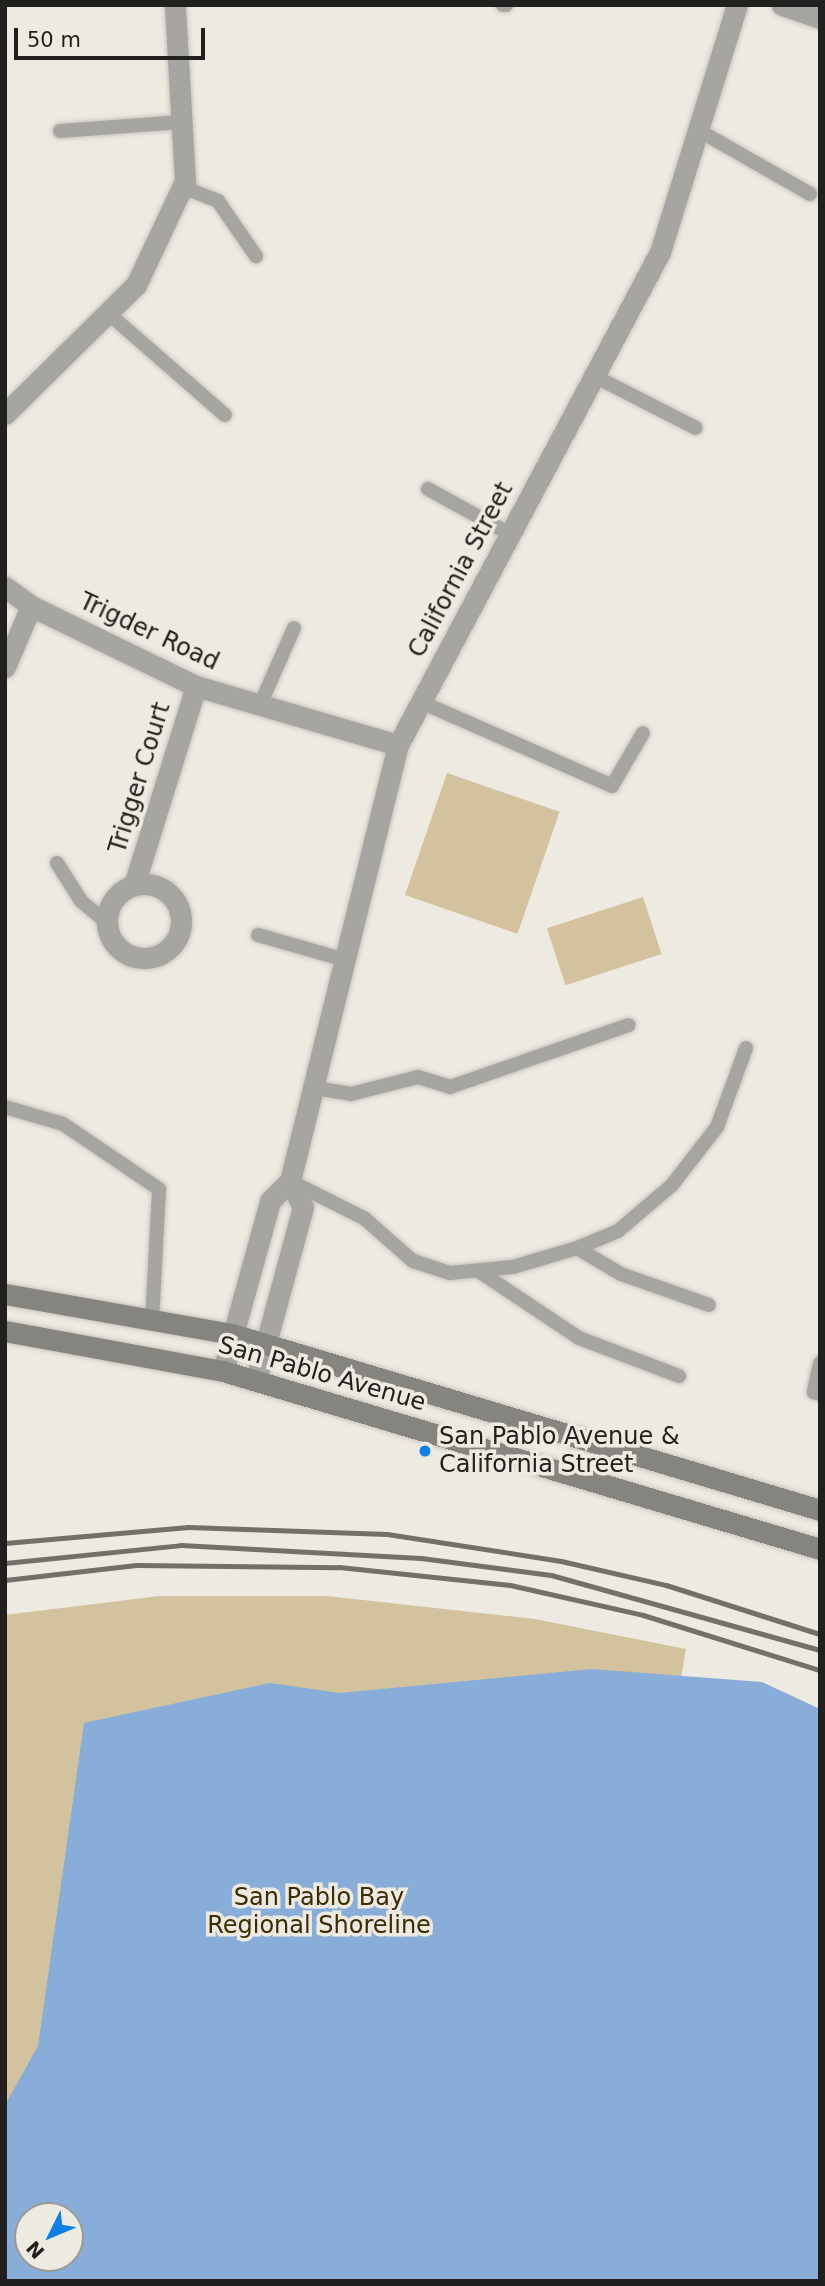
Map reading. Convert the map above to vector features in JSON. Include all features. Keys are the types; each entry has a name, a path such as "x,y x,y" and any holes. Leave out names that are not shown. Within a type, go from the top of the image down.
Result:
{"main road":[{"name":"San Pablo Avenue","path":"5,1294 232,1334 820,1510"},
{"name":"San Pablo Avenue","path":"5,1331 223,1371 820,1549"}],"street":[{"path":"9,404 136,285 182,187 182,122 175,5"},
{"name":"California Street","path":"223,1371 270,1201 290,1181 398,745 660,252 737,5"},
{"path":"782,5 820,18"},
{"name":"Trigder Road","path":"5,587 31,606 196,686 398,745"},
{"path":"5,667 31,606"},
{"name":"Trigger Court","path":"134,885 158,887 176,902 181,925 171,946 150,958 127,954 107,923 114,899 134,885 196,686"},
{"path":"256,1380 303,1208 290,1181"}],"lane":[{"path":"60,131 182,122"},
{"path":"698,130 810,194"},
{"path":"182,187 218,201 256,256"},
{"path":"107,313 225,415"},
{"path":"594,376 696,428"},
{"path":"428,489 510,534"},
{"path":"260,705 294,628"},
{"path":"421,702 612,786 643,733"},
{"path":"57,863 81,901 107,923"},
{"path":"258,935 345,960"},
{"path":"314,1088 351,1094 418,1077 450,1087 629,1025"},
{"path":"290,1181 364,1218 413,1261 450,1273 480,1272 577,1248 618,1231 672,1185 716,1127 746,1048"},
{"path":"5,1107 63,1124 159,1189 152,1322"},
{"path":"577,1248 621,1274 709,1305"},
{"path":"480,1272 579,1338 678,1376"},
{"path":"820,1363 814,1392 820,1394"}],"green space":[{"path":"447,773 560,812 518,934 405,895"},
{"path":"643,897 662,954 565,985 547,928"},
{"name":"San Pablo Bay Regional Shoreline","path":"159,1596 327,1596 535,1619 686,1649 576,2281 5,2281 5,1615"}],"water":[{"name":"San Pablo Bay Regional Shoreline","path":"592,1669 762,1682 820,1709 820,2281 5,2281 5,2105 38,2046 84,1723 270,1683 340,1693"}],"railway":[{"path":"5,1543 188,1527 387,1534 561,1561 666,1585 820,1634"},
{"path":"5,1563 181,1545 421,1558 551,1575 820,1650"},
{"path":"5,1580 136,1565 339,1567 510,1585 643,1615 820,1670"}],"place":[{"name":"San Pablo Avenue & California Street","path":"425,1451"}]}
